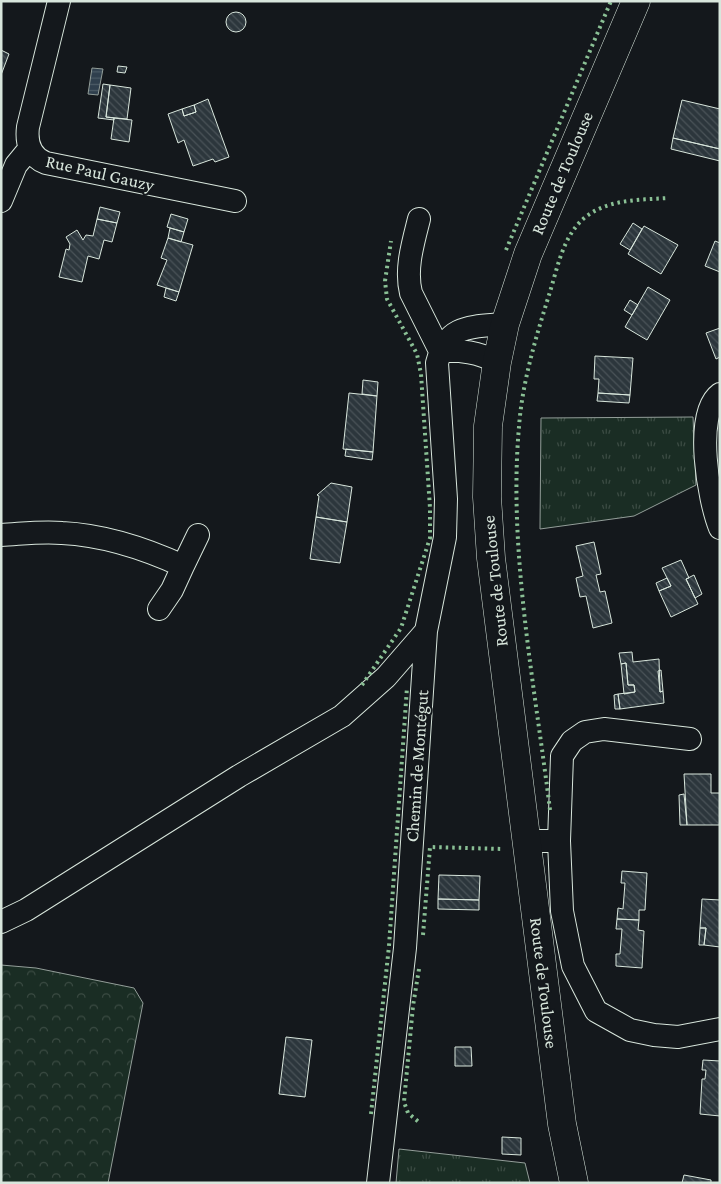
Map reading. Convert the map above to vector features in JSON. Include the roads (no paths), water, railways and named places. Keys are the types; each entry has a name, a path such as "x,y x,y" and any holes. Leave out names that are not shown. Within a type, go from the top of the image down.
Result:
{"main road":[{"name":"Route de Toulouse","path":"574,1183 562,1124 492,566 487,497 488,426 497,362 505,324 528,254 636,1"}],"street":[{"name":"Rue Paul Gauzy","path":"59,1 28,126 30,148 35,156 46,164 235,201"},
{"path":"1,202 16,165 30,148"},
{"path":"418,219 408,284 440,351"},
{"path":"440,351 447,338 455,331 505,324"},
{"path":"440,351 470,351 484,355 497,362"},
{"name":"Chemin de Montégut","path":"378,1183 405,948 426,631 445,537 446,499 437,379 440,351"},
{"path":"720,394 708,415 705,467 712,509 720,528"},
{"path":"1,535 61,532 85,535 151,551 184,566"},
{"path":"159,609 172,590 198,535"},
{"path":"1,922 342,716 386,677 426,631"},
{"path":"690,739 604,728 585,732 572,742 562,756 560,841 562,911 573,966 596,1011 630,1030 654,1036 678,1037 720,1029"},
{"path":"526,841 560,841"}],"water":[{"path":"92,68 103,69 98,95 88,94"}]}
